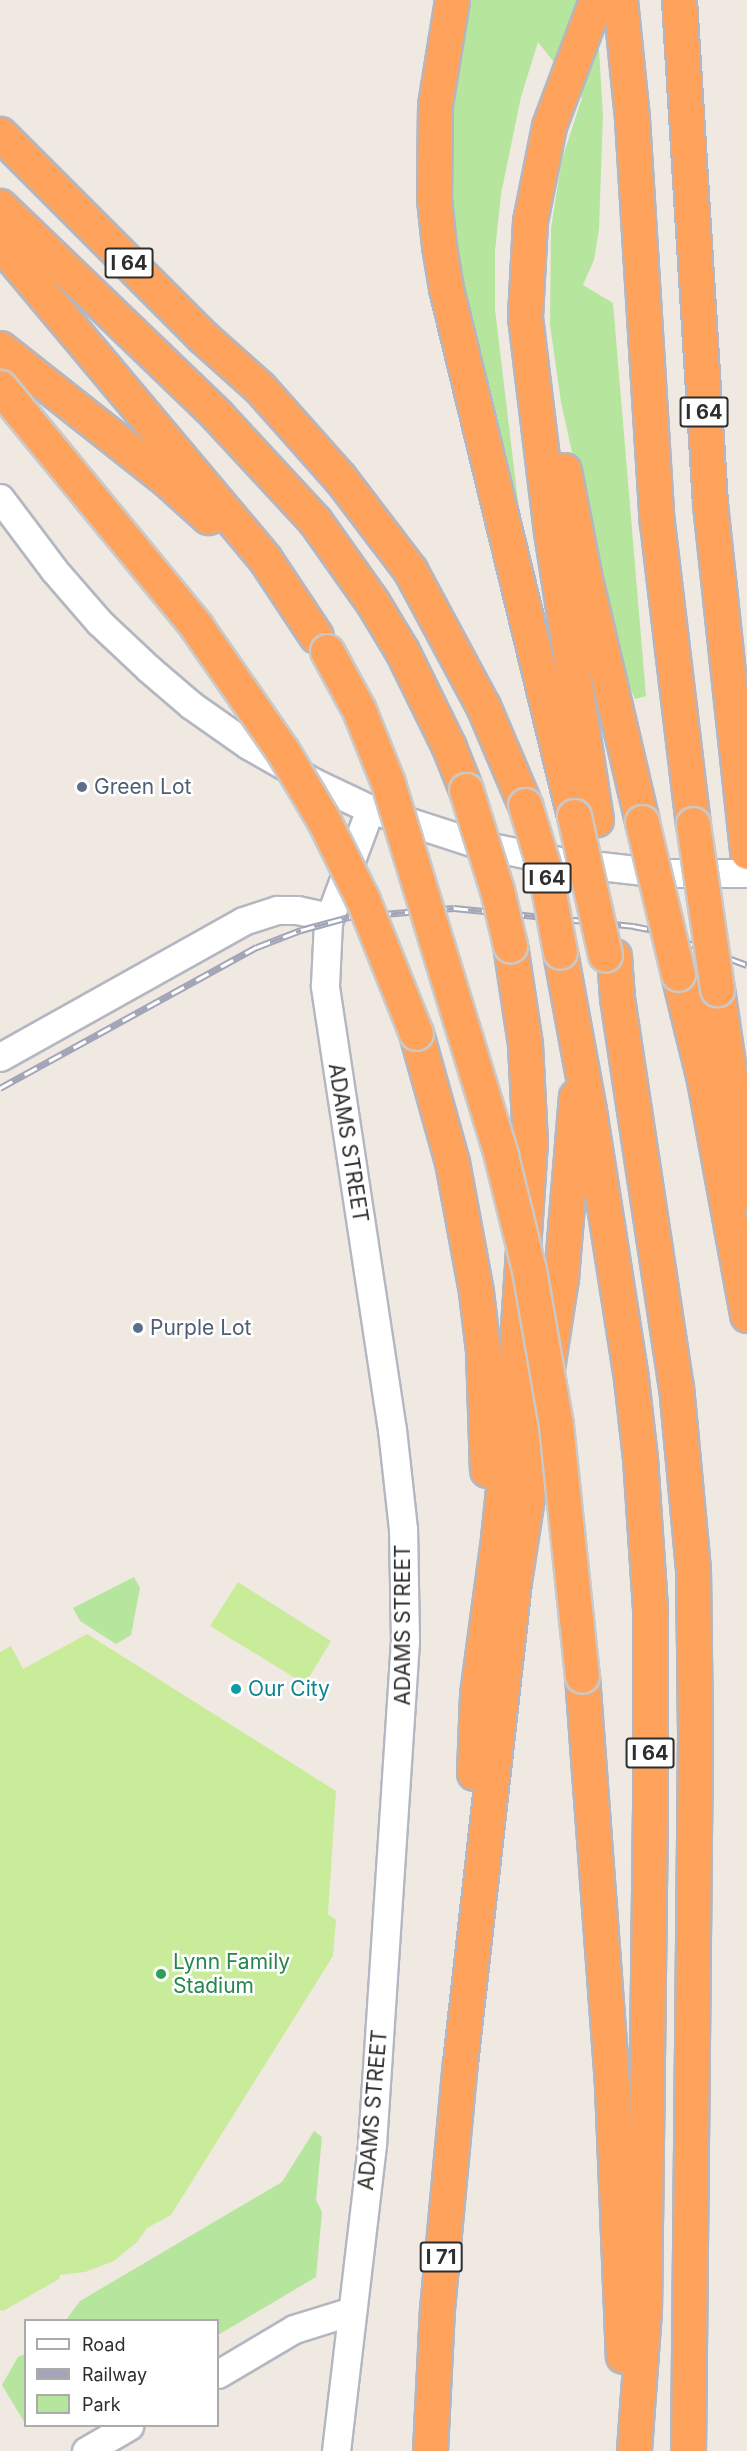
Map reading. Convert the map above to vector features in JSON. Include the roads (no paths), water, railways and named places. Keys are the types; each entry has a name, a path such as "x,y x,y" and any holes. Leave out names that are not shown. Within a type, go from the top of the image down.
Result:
{"highway":[{"path":"452,0 435,105 433,170 439,246 454,321 585,817"},
{"path":"596,0 549,126 530,221 525,317 585,817 617,998 676,1386 693,1569 695,1736 688,2451"},
{"path":"621,0 632,119 657,523 693,824 747,1192"},
{"name":"I 64","path":"680,0 710,504 745,838"},
{"path":"549,126 539,218 539,296 558,440 584,574 706,1092 747,1315"},
{"name":"I 64","path":"0,134 203,337 260,388 340,478 410,570 483,706 525,805 545,871 580,1060 630,1379 640,1458 650,1610 644,2310 634,2451"},
{"path":"0,206 216,414 315,521 402,651 449,747 466,790 497,890 510,945 525,1044 530,1143 515,1373 498,1538 477,1694"},
{"path":"0,243 265,559 322,644 359,710 388,783 501,1156 529,1270 556,1425 582,1676 612,2086 628,2451"},
{"path":"0,348 166,480 219,527 322,644"},
{"path":"0,387 196,626 282,750 322,819 363,900 416,1033 452,1162 472,1270 483,1351 487,1524 460,2063"},
{"path":"460,2063 515,1575 561,1278 571,1136 580,1060"},
{"name":"I 71","path":"430,2451 437,2309 460,2063"}],"street":[{"path":"0,498 54,570 99,622 157,676 191,705 248,745 313,782 370,809 481,845 564,862 662,873 747,873"},
{"name":"ADAMS STREET","path":"336,2451 372,2144 405,1641 404,1529 392,1430 329,1021 324,960 329,917 370,809"},
{"path":"0,1057 243,921 277,910 297,910 329,917"},
{"path":"219,2373 294,2329 352,2311"},
{"path":"86,2451 127,2427"}],"railway":[{"path":"0,1088 257,947 301,930 349,917 454,908 633,926 653,930 747,965"}],"place":[{"name":"Green Lot","path":"82,787"},
{"name":"Purple Lot","path":"138,1328"},
{"name":"Our City","path":"236,1689"},
{"name":"Lynn Family Stadium","path":"161,1974"}]}
